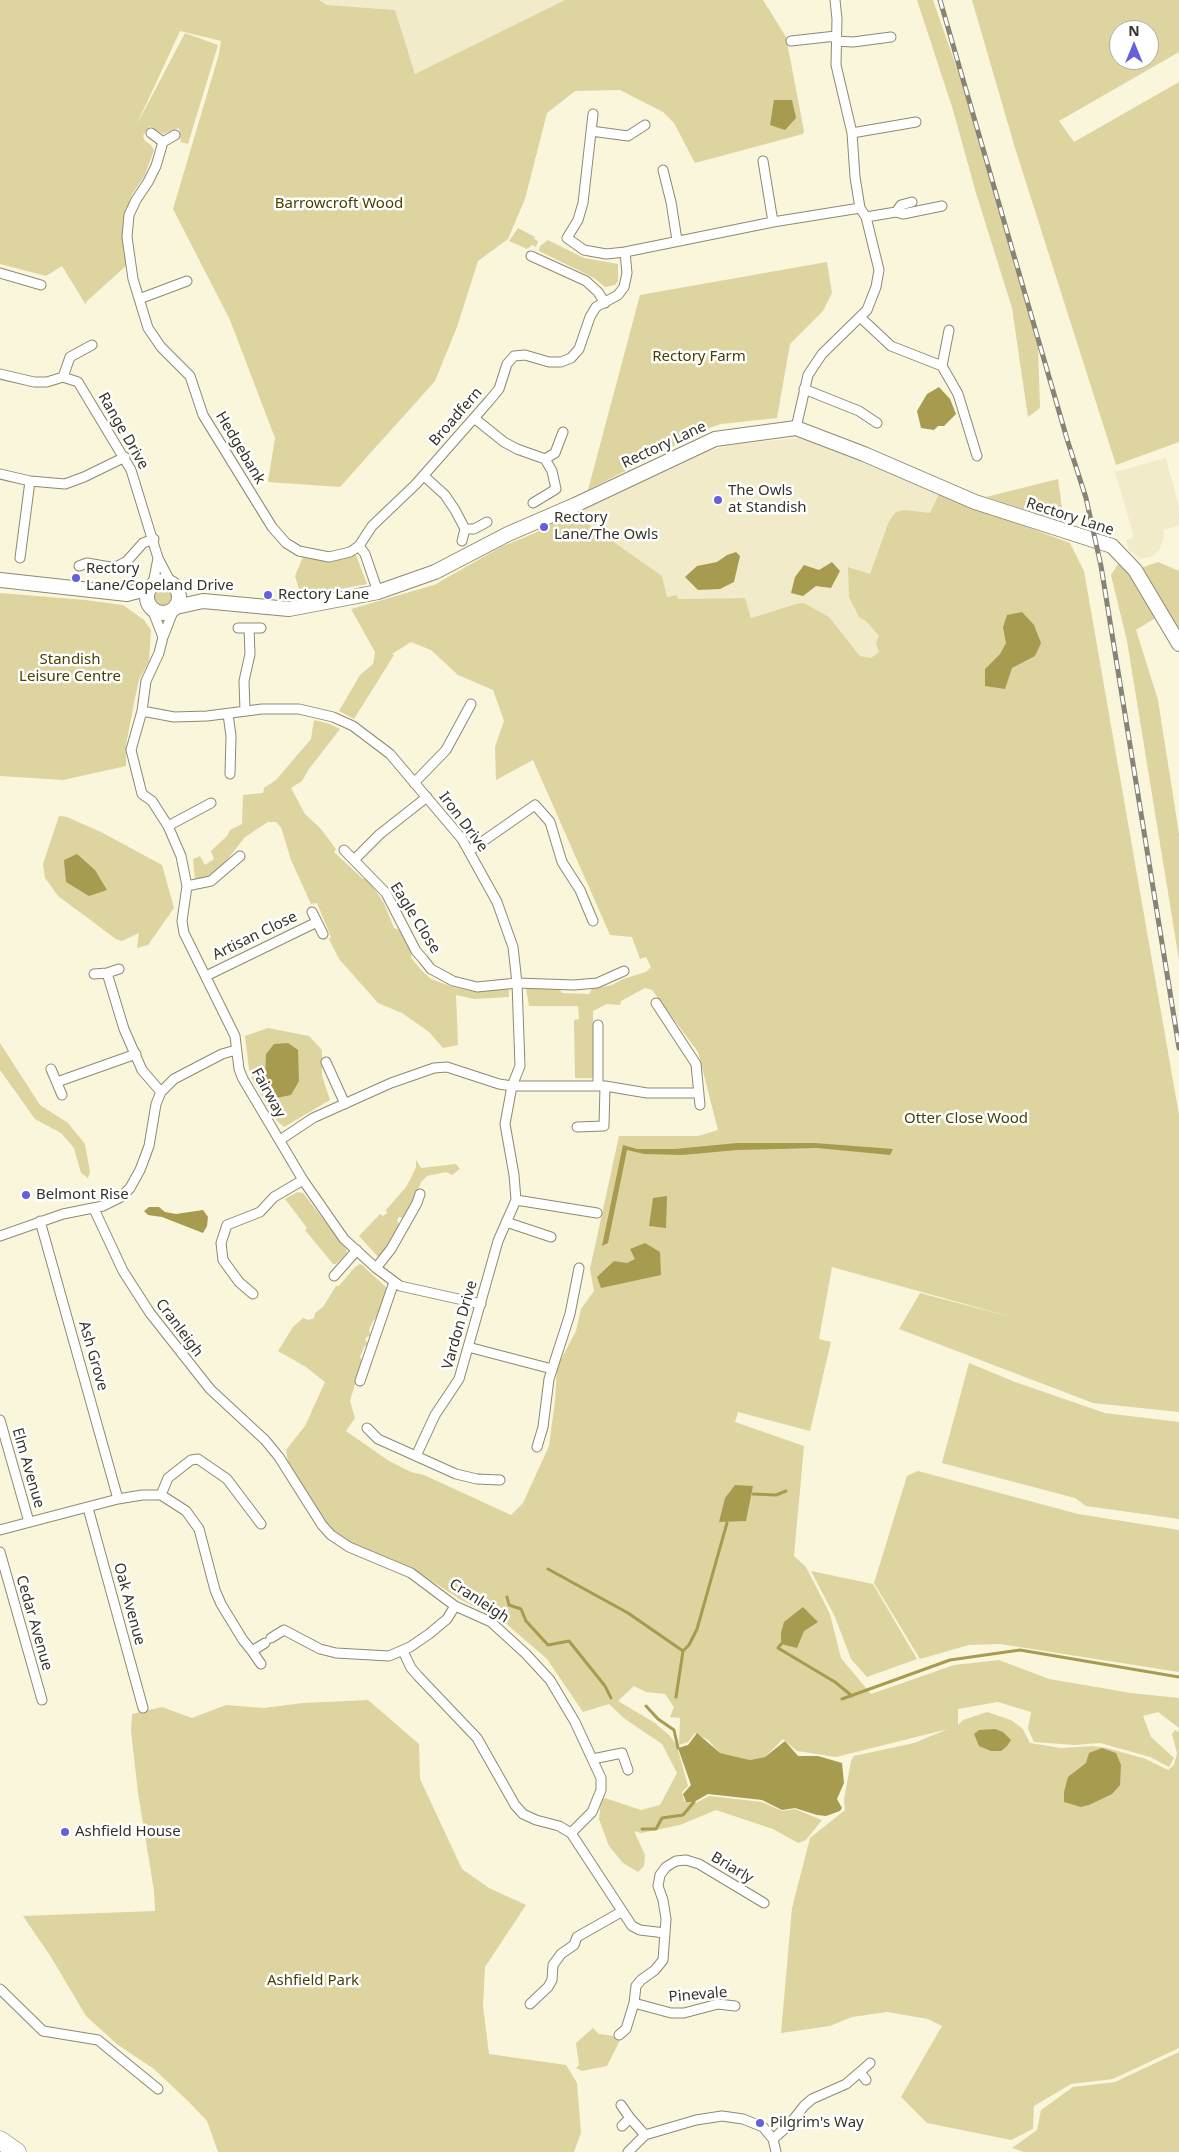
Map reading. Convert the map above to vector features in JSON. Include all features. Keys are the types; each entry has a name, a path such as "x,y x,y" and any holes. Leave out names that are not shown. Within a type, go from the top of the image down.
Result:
{"highway":[{"path":"0,2140 17,2152"}],"main road":[{"name":"Rectory Lane","path":"175,608 203,601 289,609 378,592 434,572 508,534 575,505 715,438 796,428 864,454 975,502 1112,546 1135,570 1179,644"},
{"path":"0,580 127,594 160,613 170,612 175,608 180,598 173,584 162,581 127,594"},
{"name":"Rectory Lane","path":"173,584 203,601"},
{"path":"151,608 147,598 152,586"}],"street":[{"path":"796,428 808,375 822,354 866,310 876,287 879,270 866,217 860,208 855,177 852,133 836,65 834,0"},
{"path":"791,41 836,38 853,42 891,37"},
{"path":"593,114 583,203 578,220 567,238 584,250 606,254 624,252 773,222 860,208"},
{"path":"852,133 916,122"},
{"path":"591,131 628,136 645,125"},
{"path":"151,133 163,142 176,134"},
{"name":"Hedgebank","path":"163,142 156,166 136,200 130,215 127,237 133,279 148,328 161,347 190,376 208,423 272,527 286,543 299,551 329,557 350,552 359,546"},
{"path":"763,161 768,183 766,190 773,222"},
{"path":"663,170 671,202 677,240"},
{"path":"896,212 902,205 912,202"},
{"path":"866,217 896,212 903,214 942,206"},
{"name":"Broadfern","path":"359,546 372,526 424,476 499,389 506,364 514,356 525,355 549,362 561,362 570,358 579,349 590,317 596,307 618,295 624,287 627,273 624,252"},
{"path":"531,256 586,281 598,292 605,303"},
{"path":"0,273 41,285"},
{"path":"139,299 187,281"},
{"path":"860,317 891,346 942,366 958,394 977,456"},
{"path":"942,366 949,330"},
{"path":"0,374 34,382 47,382 63,377 70,357 92,345"},
{"name":"Range Drive","path":"63,377 78,382 125,457 136,481 158,558 173,584"},
{"path":"804,389 859,411 877,423"},
{"path":"474,418 504,442 545,459 552,471 556,489 533,503"},
{"path":"545,459 555,453 563,432"},
{"path":"0,474 30,481 65,484 125,457"},
{"path":"424,476 445,495 465,529 462,541"},
{"path":"20,558 30,481"},
{"path":"465,529 474,529 487,522"},
{"path":"79,566 87,563 110,567 118,566 127,561 143,543 154,539"},
{"path":"359,546 365,554 378,592"},
{"name":"Range Drive","path":"152,586 158,558"},
{"path":"151,608 163,637"},
{"name":"Fairway","path":"175,608 163,637 159,653 146,681 142,710 131,750 142,794 152,801 168,826 181,856 187,886 182,920 184,933 236,1036 236,1050 243,1079 249,1093 280,1140 302,1180 344,1238 376,1268 400,1286 481,1304"},
{"path":"238,628 261,628"},
{"path":"245,711 244,682 250,654 249,628"},
{"path":"414,782 446,750 471,704"},
{"name":"Iron Drive","path":"142,710 174,717 299,709 333,717 353,726 390,754 462,839 497,902 514,947 518,983 520,1066 512,1086"},
{"path":"228,714 230,774"},
{"path":"354,860 380,834 427,797"},
{"path":"168,826 211,803"},
{"path":"469,851 535,805 550,822 562,862 580,890 593,921"},
{"name":"Eagle Close","path":"344,850 386,893 416,951 431,969 453,981 477,987 518,983 574,985 597,983 624,971"},
{"path":"187,886 211,881 240,856"},
{"name":"Artisan Close","path":"312,912 323,934"},
{"name":"Artisan Close","path":"206,976 317,922"},
{"path":"94,974 107,973 119,969"},
{"path":"107,973 124,1029 142,1070 161,1092"},
{"path":"656,1003 696,1064 700,1105"},
{"path":"577,1127 604,1126 598,1025"},
{"path":"0,1236 63,1214 94,1209 110,1204 121,1197 134,1182 149,1146 156,1104 161,1092 174,1079 222,1054 236,1050"},
{"path":"57,1082 136,1054"},
{"path":"326,1062 345,1104"},
{"path":"280,1140 313,1118 392,1083 434,1068 447,1067 499,1084 512,1086 601,1086 647,1093 699,1093"},
{"path":"51,1069 62,1095"},
{"name":"Vardon Drive","path":"416,1456 435,1415 459,1379 498,1241 516,1200 514,1175 505,1124 512,1086"},
{"path":"253,1294 239,1282 223,1260 221,1243 227,1225 260,1212 274,1197 302,1180"},
{"path":"376,1268 391,1249 417,1203 420,1194"},
{"path":"516,1200 597,1213"},
{"name":"Cranleigh","path":"94,1209 122,1271 150,1312 210,1389 265,1440 279,1457 322,1525 331,1535 349,1547 418,1577 456,1606 491,1622 541,1670 567,1707 601,1778 601,1790 592,1812 571,1834"},
{"name":"Ash Grove","path":"40,1222 118,1499"},
{"path":"506,1222 551,1236"},
{"path":"334,1276 357,1250"},
{"path":"537,1447 543,1427 552,1369 570,1314 579,1268"},
{"path":"360,1381 394,1282"},
{"path":"468,1347 552,1369"},
{"name":"Elm Avenue","path":"0,1420 29,1522"},
{"path":"367,1428 378,1439 470,1478 500,1480"},
{"path":"161,1495 168,1478 191,1460 198,1459 227,1479 261,1524"},
{"path":"0,1530 118,1499 142,1495 161,1495 186,1511 196,1524 203,1540 212,1580 221,1604 261,1664"},
{"name":"Oak Avenue","path":"88,1508 143,1708"},
{"name":"Cedar Avenue","path":"0,1552 42,1700"},
{"path":"252,1652 268,1640 281,1626 304,1642 336,1653 378,1657 389,1656 403,1651 440,1625 456,1606"},
{"path":"403,1651 411,1668 477,1738 519,1810 529,1818 559,1826 571,1834 632,1926 640,1930 665,1933"},
{"path":"593,1759 622,1753 628,1770"},
{"name":"Briarly","path":"625,2032 634,2003 634,1992 638,1983 661,1963 666,1912 658,1886 660,1875 666,1867 676,1861 686,1860 699,1864 764,1903"},
{"path":"747,1905 750,1896"},
{"path":"530,2004 548,1987 552,1980 554,1965 561,1954 574,1945 577,1937 621,1912"},
{"path":"0,1988 43,2032 98,2040 158,2089"},
{"name":"Pinevale","path":"634,2003 671,2013 684,2013 718,2004 735,2006"},
{"path":"773,2139 789,2125 812,2099 846,2084 870,2063"},
{"path":"860,2072 866,2080"},
{"path":"621,2105 645,2135"},
{"path":"628,2152 645,2135 696,2120 722,2116 743,2119 763,2127 773,2139 776,2152"},
{"path":"622,2126 630,2118"}],"shaded area":[{"path":"319,0 565,0 415,74 395,10 327,5"},
{"path":"774,100 792,100 796,118 785,130 770,125"},
{"path":"939,387 950,399 956,414 944,426 938,426 934,430 921,428 917,411 927,394"},
{"path":"803,438 939,494 930,513 896,512 889,521 870,575 850,567 859,617 866,620 879,636 879,652 871,658 860,656 849,642 804,603 751,618 745,598 678,599 677,595 667,597 572,513 708,451 729,445"},
{"path":"1166,458 1179,507 1179,526 1163,530 1164,538 1159,550 1153,556 1140,559 1128,549 1126,540 1134,537 1115,472"},
{"path":"736,552 740,556 734,582 720,589 698,590 685,577 697,566 717,562 727,555"},
{"path":"832,562 840,571 831,588 816,586 803,596 791,593 795,577 804,565 819,570"},
{"path":"1022,612 1034,625 1041,643 1035,656 1012,668 1005,689 985,686 985,669 1000,654 1006,643 1003,627 1007,615"},
{"path":"77,854 95,870 107,890 89,896 66,882 64,860"},
{"path":"288,1043 298,1050 299,1081 291,1095 276,1098 265,1079 266,1054 274,1044"},
{"path":"737,1143 815,1143 893,1149 890,1155 817,1148 737,1150 682,1155 644,1154 627,1150 608,1243 602,1246 623,1145 637,1149 675,1149"},
{"path":"667,1196 666,1228 649,1226 653,1198"},
{"path":"149,1207 159,1207 165,1212 176,1214 203,1210 208,1217 207,1226 203,1233 162,1217 148,1215 144,1211"},
{"path":"645,1243 660,1252 661,1275 601,1288 597,1277 614,1261 627,1263 635,1259 630,1249"},
{"path":"735,1485 753,1486 746,1521 719,1522 725,1498"},
{"path":"803,1607 818,1622 804,1631 797,1648 781,1644 784,1622"},
{"path":"995,1729 1003,1732 1011,1740 1007,1746 1001,1751 991,1751 979,1746 974,1734 979,1730"},
{"path":"697,1733 720,1753 750,1760 765,1757 785,1741 798,1756 818,1756 842,1763 844,1783 837,1799 842,1808 840,1811 826,1816 795,1808 782,1810 762,1800 708,1794 694,1802 686,1802 683,1794 691,1785 678,1748 688,1745"},
{"path":"1102,1748 1116,1753 1121,1765 1120,1785 1112,1794 1089,1805 1081,1807 1064,1802 1064,1792 1068,1777 1086,1763 1089,1753"}],"green space":[{"name":"Barrowcroft Wood","path":"0,0 319,0 327,5 395,10 415,74 565,0 763,0 786,37 804,131 803,134 695,163 674,123 663,112 620,90 575,91 547,113 525,199 508,239 478,261 457,327 435,381 340,487 268,482 275,438 230,320 173,209 219,54 221,41 180,31 136,126 185,33 218,45 188,144 181,142 179,128 163,134 150,126 143,136 145,141 154,150 144,177 132,194 123,221 123,248 127,265 86,302 86,305 62,266 46,276 0,264"},
{"path":"917,0 933,0 986,152 1038,347 1040,408 1028,417 1012,308 976,193 953,110"},
{"path":"972,0 1179,0 1179,52 1159,64 1159,20 1109,20 1109,70 1148,70 1059,121 1074,142 1179,82 1179,442 1116,465 1015,148"},
{"path":"518,228 535,237 534,239 538,241 536,247 532,245 527,249 509,241"},
{"path":"548,240 584,258 618,264 618,281 615,285 605,287 594,278 539,251 540,246"},
{"name":"Rectory Farm","path":"827,262 832,293 823,311 790,344 777,418 721,424 709,428 588,490 640,295"},
{"path":"1058,479 1064,522 986,497"},
{"name":"Otter Close Wood","path":"939,494 1070,543 1084,571 1179,1115 1179,1412 1093,1403 899,1329 920,1293 1019,1319 832,1267 819,1339 831,1342 810,1431 738,1412 735,1422 804,1446 794,1556 806,1567 830,1614 841,1658 871,1694 954,1665 999,1660 1049,1679 1131,1693 1179,1698 1179,1728 1158,1712 1143,1716 1151,1737 1174,1758 1169,1767 1150,1757 1100,1743 1075,1745 1034,1742 1028,1729 1031,1712 998,1702 958,1709 958,1725 963,1720 987,1712 1011,1720 1023,1729 1030,1743 1061,1748 1092,1746 1107,1748 1146,1759 1168,1770 1174,1765 1177,1753 1172,1734 1175,1730 1179,1732 1179,2048 1113,2079 1071,2084 1034,2106 1033,2129 1011,2140 927,2123 901,2097 942,2026 928,2019 887,2012 852,2017 830,2026 781,2033 792,1908 810,1838 845,1810 844,1800 851,1761 854,1756 914,1743 948,1729 836,1757 797,1751 783,1739 765,1757 750,1760 720,1753 708,1740 695,1733 688,1742 679,1745 680,1718 670,1717 674,1707 665,1694 646,1692 634,1686 618,1701 655,1723 670,1736 677,1746 688,1786 682,1792 684,1801 696,1803 709,1796 762,1802 782,1811 795,1809 822,1820 806,1840 798,1843 773,1829 716,1810 680,1825 641,1833 634,1831 645,1855 644,1866 638,1872 623,1863 609,1846 599,1819 601,1800 605,1798 641,1810 660,1805 677,1773 662,1744 625,1719 609,1704 583,1712 547,1659 503,1621 461,1600 412,1568 346,1541 332,1529 308,1499 289,1467 286,1450 305,1426 325,1382 306,1367 278,1351 293,1327 303,1318 309,1320 314,1318 315,1313 323,1307 336,1286 339,1286 355,1267 360,1264 362,1265 388,1289 379,1315 373,1321 369,1330 371,1336 366,1337 365,1340 368,1344 364,1347 360,1357 362,1361 350,1401 355,1418 346,1431 389,1461 511,1515 523,1503 549,1446 557,1367 576,1331 581,1309 594,1291 590,1269 619,1136 698,1136 718,1130 698,1052 652,990 645,988 621,1001 620,1005 607,1004 593,1011 593,1078 575,1078 574,1020 579,1019 578,1006 529,1006 526,988 559,989 562,993 589,994 592,989 612,985 623,979 646,972 651,967 646,957 640,959 632,937 610,935 533,760 496,780 495,747 504,721 493,690 458,675 431,650 411,642 392,654 394,655 354,719 339,711 360,675 373,664 375,652 351,609 434,585 501,547 535,533 572,513 662,576 667,597 677,595 678,599 745,598 751,618 804,603 829,617 860,656 871,658 879,652 876,643 879,636 866,621 859,617 849,597 848,567 870,574 889,521 896,512 905,510 930,513"},
{"path":"356,555 367,584 301,596 295,576 303,557 328,561"},
{"path":"1120,561 1157,617 1136,630 1158,700 1179,834 1179,960 1127,641 1111,575"},
{"path":"1158,562 1179,571 1179,635 1135,570"},
{"path":"163,588 169,591 172,597 169,603 163,606 157,603 154,597 157,591"},
{"name":"Standish Leisure Centre","path":"0,593 123,605 144,620 151,630 149,661 139,680 135,698 126,745 126,766 63,780 0,776"},
{"path":"314,720 340,729 302,781 291,788 305,814 321,829 336,849 334,852 363,879 366,877 384,903 394,928 399,930 412,953 411,958 431,979 456,988 476,992 509,989 509,997 474,999 456,995 458,1045 443,1048 429,1032 402,1013 378,1003 339,959 329,939 331,937 317,903 311,904 291,860 281,827 276,822 268,822 245,837 227,860 208,879 195,880 193,859 200,856 205,865 214,859 211,851 227,836 230,830 242,824 243,795 263,793 264,788 276,780 311,739"},
{"path":"59,816 67,817 101,832 162,865 174,908 148,945 137,948 139,933 122,941 116,939 58,896 45,878 43,864"},
{"path":"268,1028 309,1036 322,1050 322,1076 330,1100 284,1127 276,1120 253,1081 249,1069 245,1036"},
{"path":"0,1043 40,1105 68,1123 85,1144 90,1172 88,1178 81,1173 74,1148 61,1133 35,1119 0,1070"},
{"path":"416,1160 421,1168 456,1164 460,1169 452,1175 446,1172 427,1176 421,1182 413,1203 404,1218 399,1217 397,1220 399,1224 388,1247 379,1258 359,1236 380,1214 383,1216 387,1213 386,1210 406,1187 411,1178 416,1167"},
{"path":"298,1192 303,1193 347,1250 346,1254 336,1264 333,1264 305,1230 307,1228 285,1199"},
{"path":"969,1363 1015,1382 1105,1413 1179,1422 1179,1519 1086,1506 1075,1498 942,1463"},
{"path":"918,1471 1078,1514 1179,1530 1179,1672 1000,1644 969,1645 920,1659 874,1583 907,1476"},
{"path":"811,1571 873,1584 917,1659 867,1677 851,1659 835,1617"},
{"name":"Ashfield Park","path":"368,1700 419,1744 420,1779 462,1869 489,1888 526,1905 485,1967 483,2006 489,2054 566,2065 577,2083 581,2133 574,2152 218,2152 207,2121 189,2102 154,2069 118,2045 86,2016 51,1957 23,1916 155,1911 154,1891 138,1793 131,1731 132,1714 162,1707 192,1718 226,1705 264,1708 303,1703"},
{"path":"593,2028 599,2034 614,2036 620,2040 607,2066 582,2071 576,2068 579,2065 576,2043"},
{"path":"1179,2052 1179,2152 1024,2152 1012,2148 1037,2130 1041,2110 1073,2087 1115,2082"}],"waterway":[{"path":"753,1494 776,1495 786,1491"},
{"path":"683,1651 689,1645 697,1629 727,1523"},
{"path":"548,1569 628,1613 683,1651 676,1697"},
{"path":"507,1597 509,1605 521,1609 526,1621 548,1645 569,1641 605,1686 611,1698"},
{"path":"781,1644 778,1648 835,1682 852,1696"},
{"path":"842,1699 950,1660 1020,1650 1179,1677"},
{"path":"646,1706 658,1719 674,1730 678,1748"},
{"path":"642,1829 656,1829 662,1818 683,1815 694,1802"}],"railway":[{"path":"940,0 1067,439 1086,498 1101,566 1179,1048"}],"place":[{"name":"The Owls at Standish","path":"718,500"},
{"name":"Rectory Lane/The Owls","path":"544,527"},
{"name":"Rectory Lane/Copeland Drive","path":"76,578"},
{"name":"Rectory Lane","path":"268,595"},
{"name":"Belmont Rise","path":"26,1195"},
{"name":"Ashfield House","path":"65,1832"},
{"name":"Pilgrim's Way","path":"760,2123"}]}
